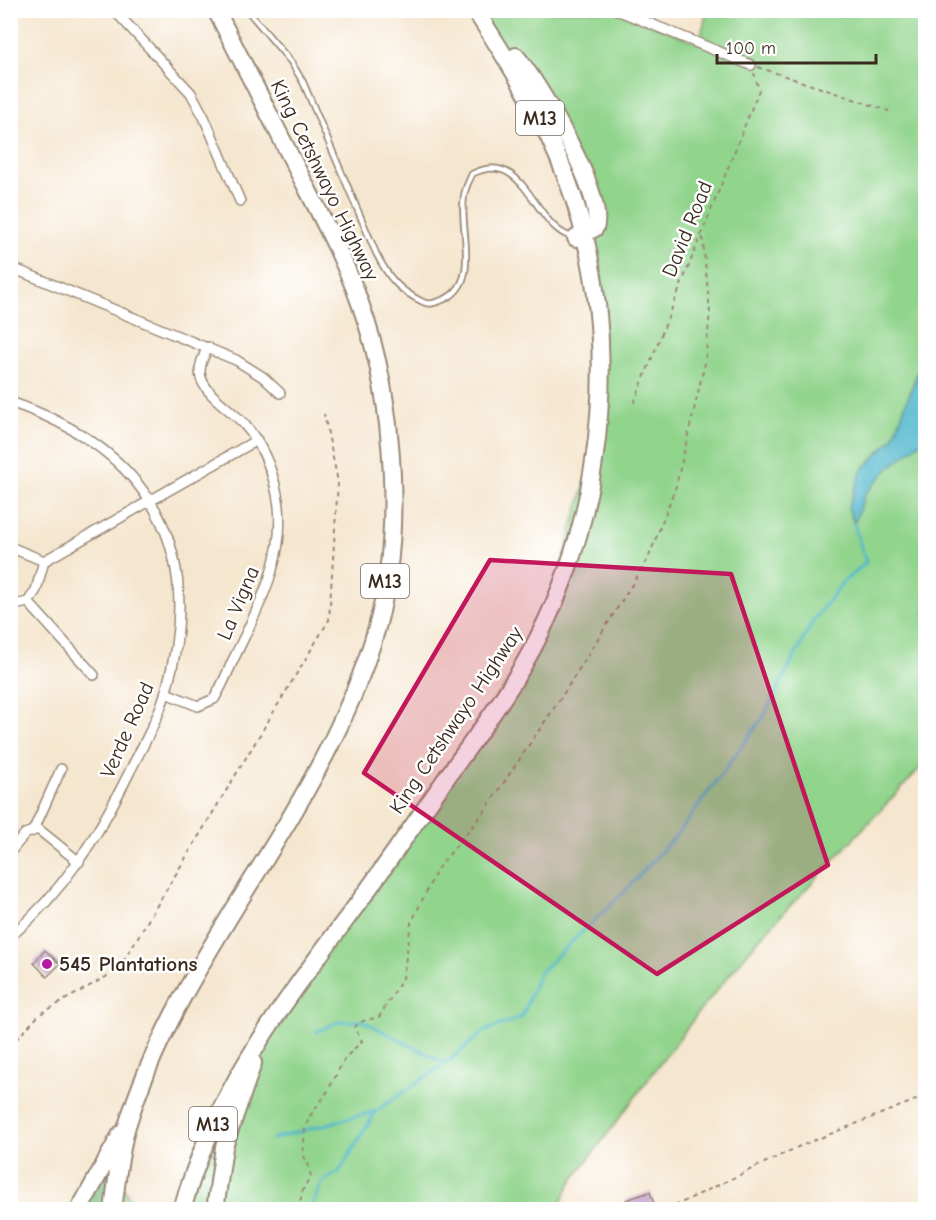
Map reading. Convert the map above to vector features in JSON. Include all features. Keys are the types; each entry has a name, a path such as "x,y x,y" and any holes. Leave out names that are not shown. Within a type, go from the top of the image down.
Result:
{"highway":[{"name":"King Cetshwayo Highway","path":"113,1209 127,1127 167,1025 305,794 351,702 373,642 390,545 392,481 386,411 376,358 360,303 332,235 216,10"},
{"name":"King Cetshwayo Highway","path":"182,1209 203,1148 224,1100 257,1044 511,686 553,606 586,505 596,448 599,408 600,369 597,315 568,182 542,120 512,66 474,10"},
{"path":"480,10 526,69 568,139 596,211 595,228 580,236"},
{"path":"215,1209 224,1147 257,1044"},
{"path":"79,1209 118,1138 127,1127"}],"street":[{"path":"114,10 191,93 204,117 240,201"},
{"path":"617,10 751,65"},
{"path":"10,267 208,347 250,368 280,393"},
{"name":"La Vigna","path":"166,693 198,706 214,699 267,589 275,560 279,502 257,440 204,383 201,365 208,347"},
{"name":"Verde Road","path":"10,402 45,414 88,437 124,468 149,502 170,540 180,593 176,653 166,693 154,722 100,831 79,862 36,915 10,937"},
{"path":"10,606 28,602 36,590 45,561 257,440"},
{"path":"10,547 45,561"},
{"path":"28,602 94,675"},
{"path":"10,852 25,834 34,829 61,769"},
{"path":"34,829 41,830 79,862"}],"lane":[{"path":"247,10 298,73 314,103 389,280 404,292 427,304 438,302 448,298 464,279 466,258 464,197 472,174 480,170 502,171 516,178 530,193 555,230 580,236"}],"path":[{"path":"751,65 889,111"},
{"name":"David Road","path":"634,403 759,90 751,65"},
{"path":"302,1209 300,1203 303,1190 311,1176 309,1163 303,1155 306,1125 345,1058 362,1041 354,1027 363,1021 379,1017 403,978 411,923 438,868 484,813 564,693 648,559 676,486 705,363 710,312 702,232"},
{"path":"10,1046 40,1014 118,970 329,620 338,482 324,414"},
{"path":"666,1209 800,1146 926,1096"}],"highlighted area":[{"path":"490,560 731,574 828,865 657,974 364,773"}],"green space":[{"path":"475,11 617,11 699,43 707,11 925,11 925,763 759,939 695,1017 570,1184 558,1209 182,1210 224,1100 540,634 596,448 597,315 568,182"},
{"path":"118,1138 113,1209 79,1210"},
{"path":"117,1178 137,1209 113,1210"}],"water":[{"path":"925,364 925,439 888,469 865,494 854,524 848,507 862,470 893,438 918,371"}],"building":[{"name":"545 Plantations","path":"45,950 60,964 47,977 34,963"},
{"path":"650,1192 656,1209 629,1209 626,1200"}],"waterway":[{"path":"310,1210 323,1181 339,1172 376,1111 446,1063 485,1031 522,1017 539,973 626,890 680,831 764,716 813,621 843,582 866,563 854,524"},
{"path":"316,1032 338,1022 363,1021 445,1063"},
{"path":"272,1139 376,1111"}],"place":[{"name":"545 Plantations","path":"47,964"}]}
